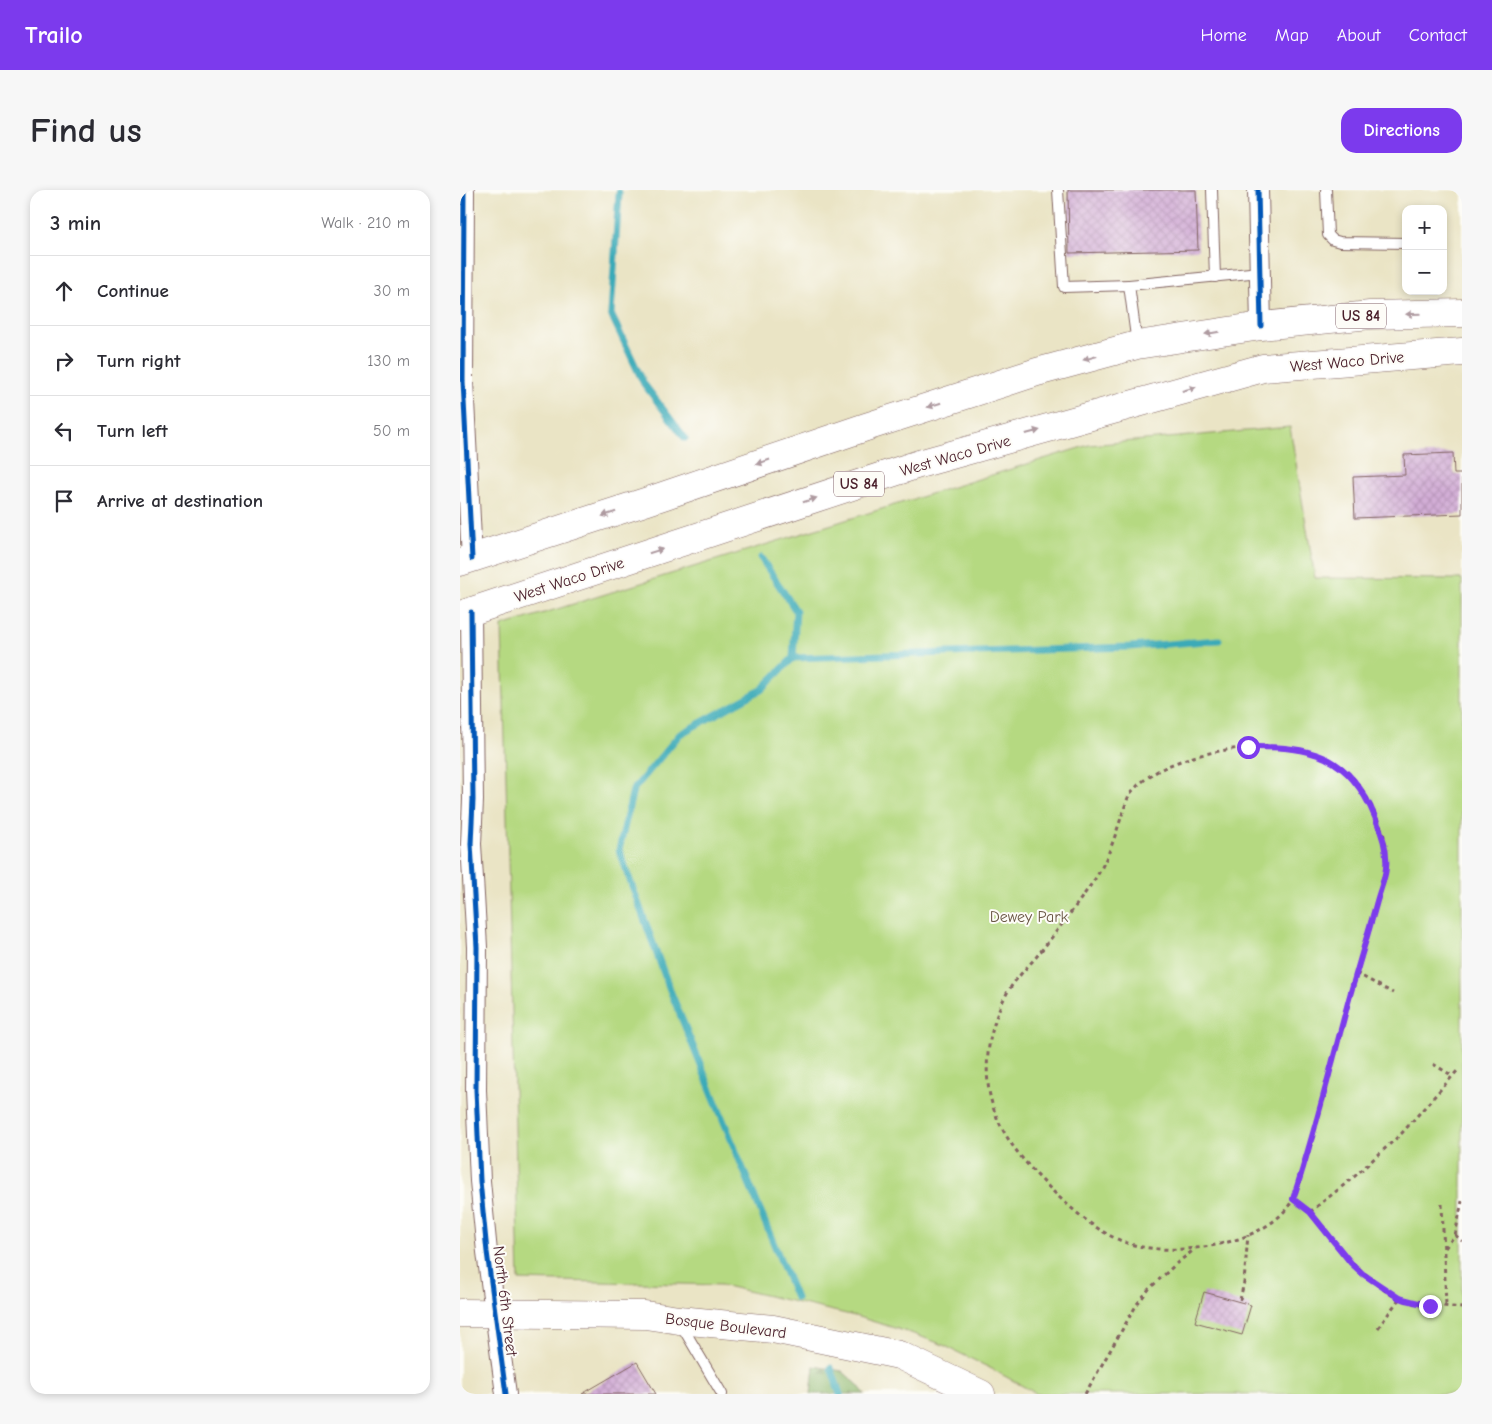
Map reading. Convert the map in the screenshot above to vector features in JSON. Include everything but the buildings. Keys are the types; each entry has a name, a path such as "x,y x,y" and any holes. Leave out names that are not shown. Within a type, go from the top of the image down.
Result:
{"main road":[{"name":"US 84","path":"466,561 866,427 1037,372 1137,345 1260,326 1370,315 1462,313"},
{"name":"West Waco Drive","path":"466,613 919,464 1264,368 1462,352"},
{"name":"Bosque Boulevard","path":"460,1313 645,1315 773,1329 899,1355 981,1394"}],"street":[{"path":"464,190 462,381 466,561"},
{"path":"1258,190 1260,326"},
{"name":"North 6th Street","path":"466,613 473,800 466,844 477,947 476,1090 480,1172 494,1313 506,1394"}],"lane":[{"path":"1058,190 1064,287 1129,284 1260,272"},
{"path":"1212,190 1215,277"},
{"path":"1326,190 1328,235 1333,240 1340,242 1402,243"},
{"path":"1129,284 1137,345"},
{"path":"679,1320 722,1394"}],"path":[{"path":"1248,747 1290,748 1308,751 1324,757 1352,776 1368,799 1384,836 1386,869 1356,973 1308,1155 1293,1199 1271,1223 1248,1235 1220,1245 1196,1249 1135,1245 1099,1230 1073,1210 1021,1158 998,1122 993,1109 987,1072 991,1037 1005,996 1096,877 1107,859 1120,826 1129,795 1154,773 1216,752 1248,747"},
{"path":"1356,973 1393,993"},
{"path":"1434,1064 1453,1076"},
{"path":"1310,1212 1354,1177 1402,1133 1456,1071"},
{"path":"1293,1199 1310,1212 1351,1263 1374,1282 1399,1298 1430,1306 1462,1308"},
{"path":"1444,1248 1455,1235 1462,1201"},
{"path":"1442,1204 1446,1306"},
{"path":"1240,1300 1244,1282 1248,1235"},
{"path":"1455,1235 1462,1241"},
{"path":"1084,1394 1137,1304 1149,1289 1177,1263 1196,1249"},
{"path":"1378,1328 1399,1298"}],"green space":[{"name":"Dewey Park","path":"1290,427 1315,578 1462,579 1462,1394 1037,1394 941,1344 911,1333 855,1316 721,1285 519,1280 502,626 1089,445"},
{"path":"814,1366 842,1371 865,1394 811,1394"}],"waterway":[{"path":"619,193 611,314 644,384 685,438"},
{"path":"761,558 796,611 793,658 761,690 680,734 633,790 619,850 670,990 796,1298"},
{"path":"793,658 1130,647 1219,640"},
{"path":"831,1368 840,1394"}],"cycle path":[{"path":"464,190 463,381 472,559"},
{"path":"1258,190 1261,326"},
{"path":"471,612 473,800 471,844 477,947 476,1090 480,1181 487,1252 506,1394"}],"route":[{"path":"1248,747 1269,746 1308,751 1324,757 1338,766 1352,776 1361,788 1368,799 1384,836 1386,869 1356,973 1308,1155 1293,1199 1310,1212 1351,1263 1363,1274 1399,1298 1430,1306"}]}
